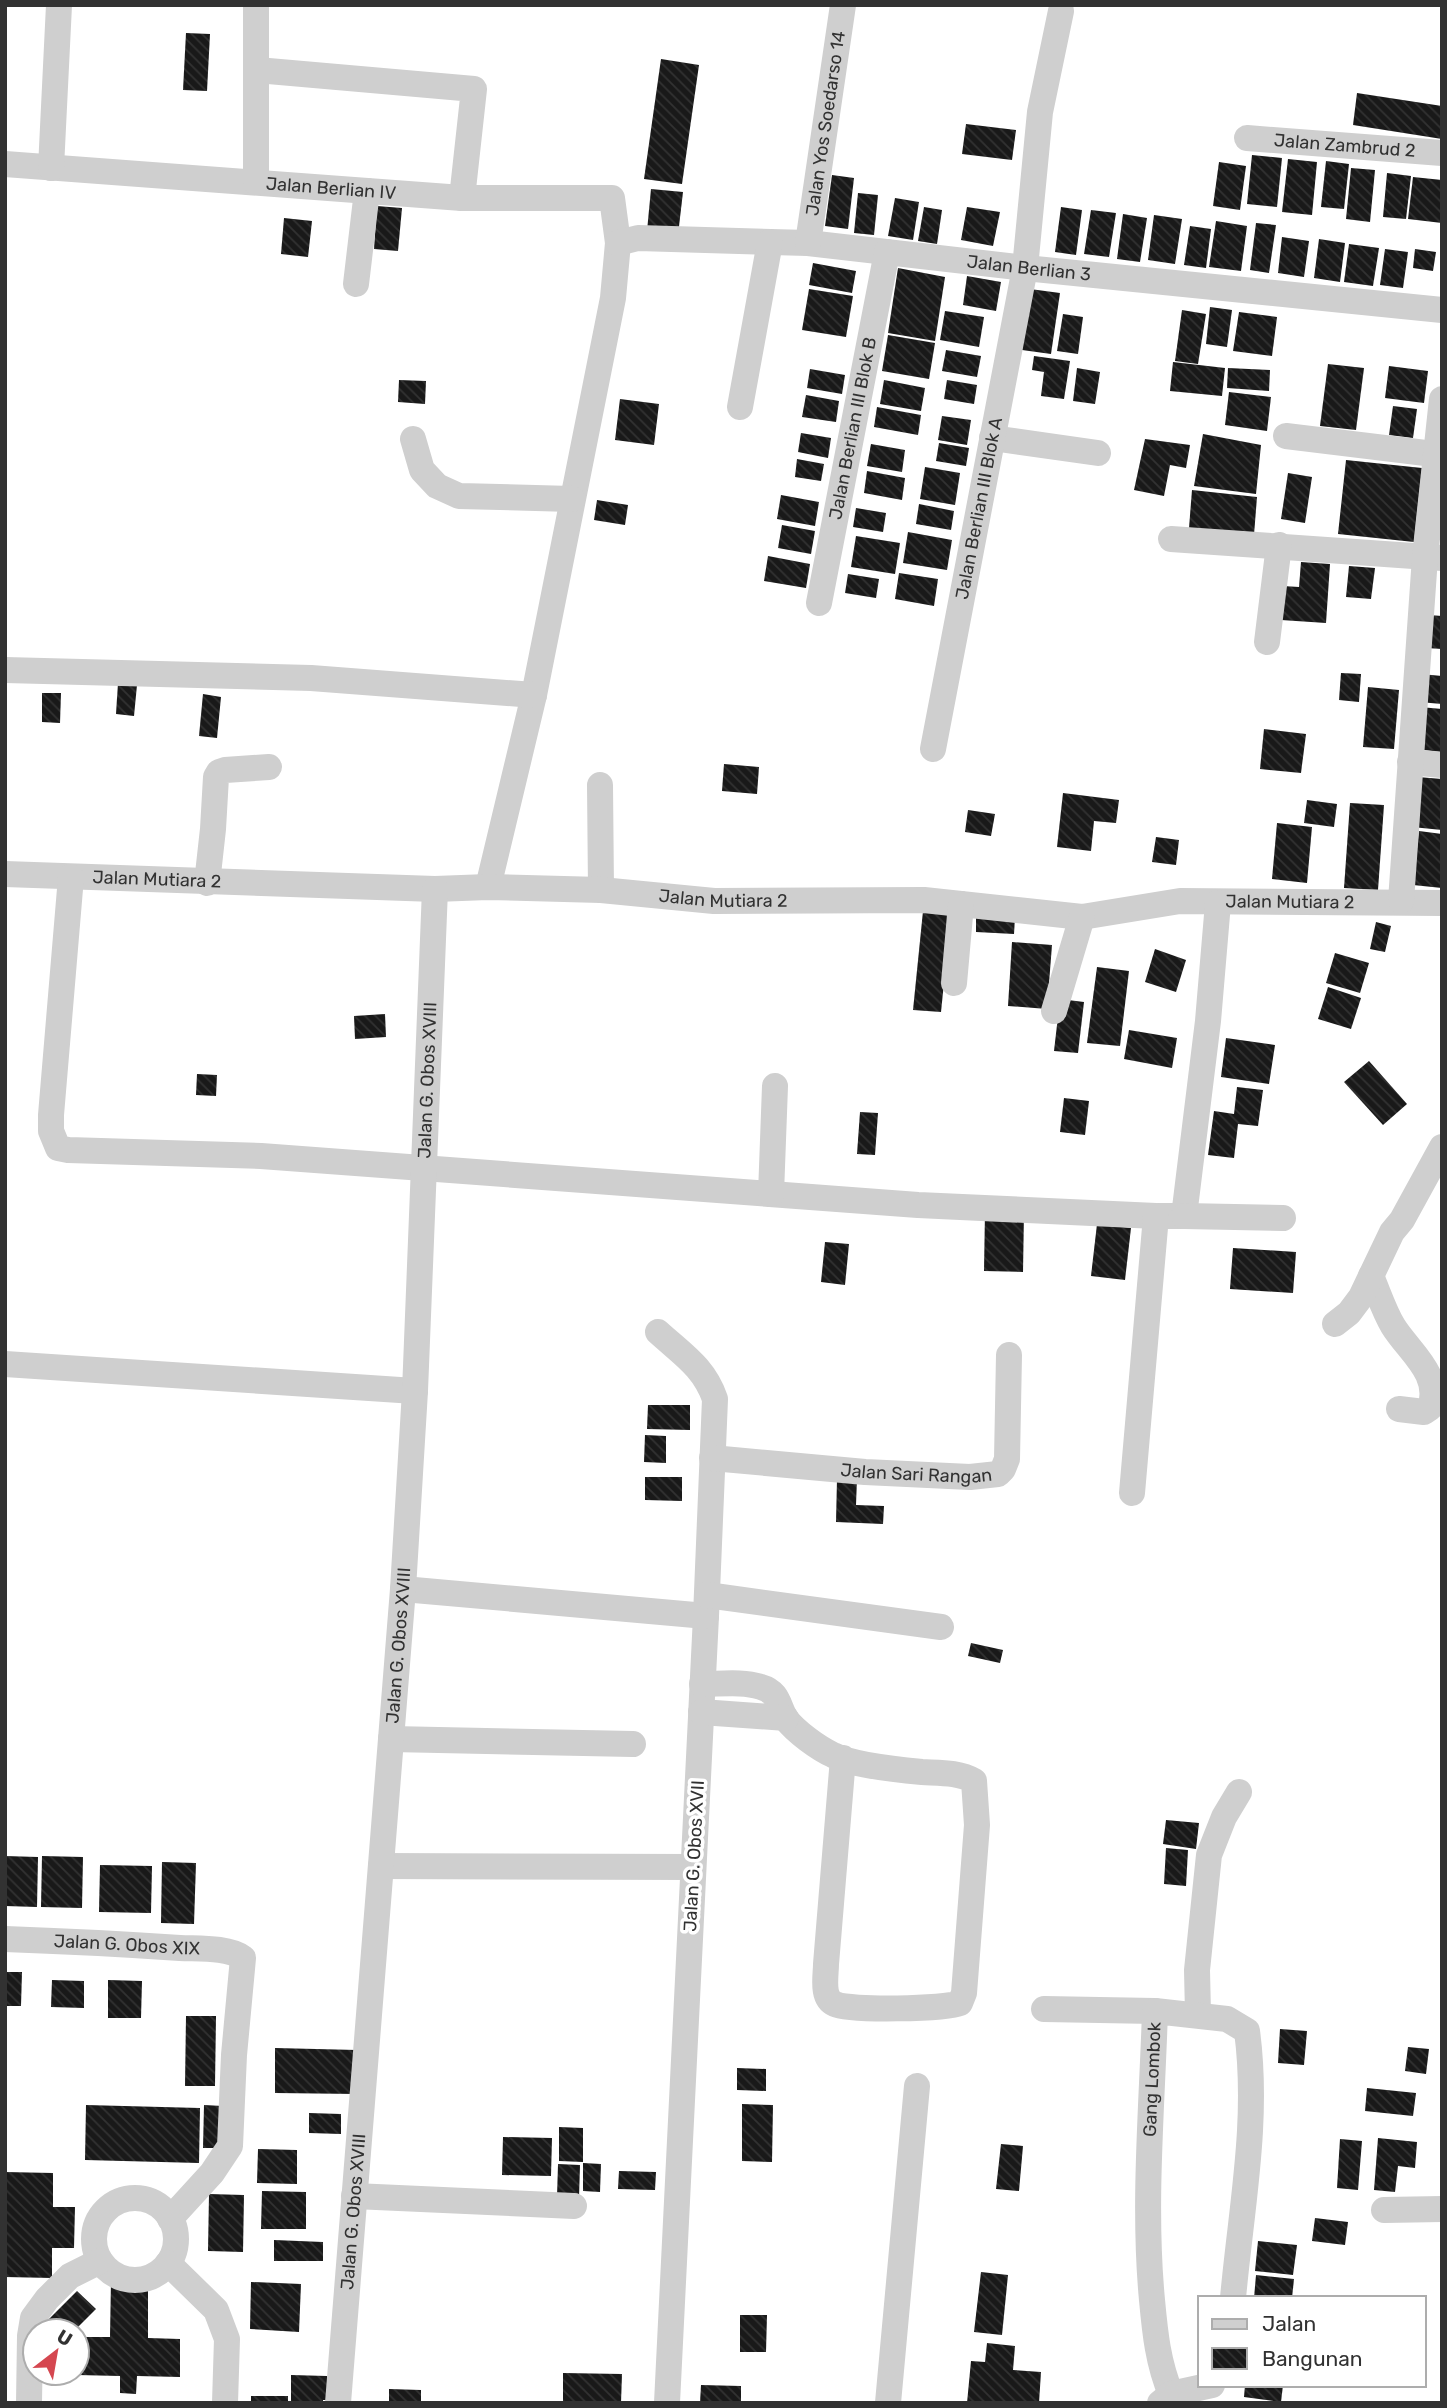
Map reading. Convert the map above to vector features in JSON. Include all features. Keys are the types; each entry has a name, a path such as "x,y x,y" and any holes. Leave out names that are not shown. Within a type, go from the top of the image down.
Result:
{"street":[{"path":"51,167 59,5"},
{"path":"256,5 256,182"},
{"name":"Jalan Yos Soedarso 14","path":"808,243 843,5"},
{"name":"Jalan Berlian III Blok A","path":"933,749 1025,268 1040,112 1061,11"},
{"path":"257,70 474,89 462,198"},
{"name":"Jalan Zambrud 2","path":"1247,138 1442,153"},
{"name":"Jalan Berlian IV","path":"5,164 462,198 612,198 618,243"},
{"path":"356,285 367,191"},
{"name":"Jalan Berlian 3","path":"618,243 638,238 808,243 1442,310"},
{"path":"740,407 770,242"},
{"path":"488,887 534,695 613,298 618,243"},
{"name":"Jalan Berlian III Blok B","path":"819,603 887,252"},
{"path":"1401,901 1410,762 1430,663 1442,399"},
{"path":"1286,436 1439,454"},
{"path":"992,438 1098,453"},
{"path":"413,439 422,470 437,486 459,496 572,499"},
{"path":"1171,539 1433,558"},
{"path":"1267,642 1279,545"},
{"path":"5,670 311,678 534,695"},
{"path":"1410,762 1442,765"},
{"path":"207,883 216,778 219,772 269,767"},
{"path":"600,785 601,890"},
{"name":"Jalan Mutiara 2","path":"5,874 207,883 601,890 714,901 924,900 1082,917 1180,901 1442,903"},
{"path":"71,877 51,1115 51,1131 58,1148 261,1156 918,1205 1156,1216 1283,1218"},
{"name":"Jalan G. Obos XVIII","path":"338,2403 403,1589 415,1391 435,889"},
{"path":"1184,1216 1187,1173 1208,1021 1218,903"},
{"path":"954,983 961,904"},
{"path":"1054,1011 1082,917"},
{"path":"771,1194 775,1086"},
{"path":"1335,1324 1355,1305 1392,1232 1402,1220 1442,1147"},
{"path":"1132,1493 1156,1216"},
{"path":"1371,1276 1393,1325 1429,1374 1432,1389 1430,1408 1424,1412 1399,1409"},
{"name":"Jalan G. Obos XVII","path":"658,1332 701,1370 715,1399 667,2403"},
{"name":"Jalan Sari Rangan","path":"712,1458 864,1472 970,1477 998,1474 1007,1459 1009,1355"},
{"path":"5,1364 415,1391"},
{"path":"403,1589 707,1606 941,1627"},
{"path":"702,1684 762,1687 777,1698 786,1718 804,1735 833,1755 907,1770 959,1775 974,1782 977,1825 964,1993 960,2003 942,2007 859,2007 835,2004 829,1998 825,1989 826,1964 843,1758"},
{"path":"701,1712 786,1718"},
{"path":"391,1739 633,1744"},
{"path":"1198,2014 1197,1970 1209,1855 1224,1817 1239,1792"},
{"path":"381,1866 693,1867"},
{"name":"Jalan G. Obos XIX","path":"5,1939 102,1942 212,1950 237,1954 243,1958 234,2055 230,2146 212,2173 170,2218"},
{"path":"1044,2009 1155,2011"},
{"name":"Gang Lombok","path":"1165,2398 1147,2250 1155,2011 1227,2019 1247,2031 1252,2066 1248,2182 1233,2296"},
{"path":"888,2403 917,2086"},
{"path":"354,2196 574,2206"},
{"path":"128,2199 145,2199 159,2206 170,2218 176,2241 168,2263 157,2274 142,2280 126,2279 111,2273 100,2261 94,2246 95,2230 101,2215 113,2204 128,2199"},
{"path":"1384,2210 1442,2209"},
{"path":"21,2397 33,2318 70,2276 100,2261"},
{"path":"168,2263 216,2310 227,2339 225,2403"},
{"path":"1165,2398 1205,2387"}],"building":[{"path":"186,33 210,34 207,91 183,90"},
{"path":"661,59 699,65 682,184 644,179"},
{"path":"1357,93 1442,106 1442,139 1353,125"},
{"path":"966,124 1016,130 1012,160 962,154"},
{"path":"1252,155 1282,158 1277,207 1247,204"},
{"path":"1288,159 1317,162 1312,215 1282,212"},
{"path":"1326,161 1349,164 1344,209 1321,207"},
{"path":"1219,162 1246,166 1240,210 1213,206"},
{"path":"1351,168 1375,170 1370,222 1346,219"},
{"path":"1387,173 1411,176 1406,219 1383,217"},
{"path":"832,175 854,178 848,229 825,226"},
{"path":"1413,177 1442,180 1442,223 1408,219"},
{"path":"651,189 683,192 678,235 647,231"},
{"path":"858,193 878,195 874,235 854,233"},
{"path":"895,198 919,202 913,240 888,236"},
{"path":"377,206 402,208 398,251 374,249"},
{"path":"924,207 942,210 937,244 918,241"},
{"path":"967,207 1000,212 993,246 961,240"},
{"path":"1061,207 1082,210 1076,255 1055,252"},
{"path":"1091,210 1116,213 1109,257 1084,254"},
{"path":"1123,214 1147,218 1140,262 1117,259"},
{"path":"1154,215 1182,219 1175,264 1148,260"},
{"path":"284,218 312,221 308,257 281,254"},
{"path":"1216,221 1247,226 1241,271 1209,267"},
{"path":"1256,223 1276,225 1269,273 1250,270"},
{"path":"1190,226 1211,229 1206,268 1184,265"},
{"path":"1282,237 1309,241 1304,277 1278,273"},
{"path":"1319,239 1345,243 1340,282 1314,278"},
{"path":"1349,244 1379,248 1373,286 1344,282"},
{"path":"1385,249 1408,252 1403,288 1380,285"},
{"path":"1415,249 1436,252 1433,271 1413,268"},
{"path":"813,263 856,271 852,293 809,285"},
{"path":"898,268 945,277 935,341 888,333"},
{"path":"967,276 1001,282 996,311 963,305"},
{"path":"809,289 853,296 846,337 802,330"},
{"path":"1030,289 1060,293 1051,354 1022,350"},
{"path":"1210,307 1232,310 1227,347 1206,344"},
{"path":"1182,310 1206,314 1198,364 1175,361"},
{"path":"945,311 984,317 979,347 940,340"},
{"path":"1239,312 1277,317 1272,356 1233,351"},
{"path":"1063,314 1083,317 1078,354 1057,351"},
{"path":"888,335 935,343 929,379 882,371"},
{"path":"946,350 981,356 977,377 942,371"},
{"path":"1034,356 1070,361 1064,399 1041,396 1044,372 1032,370"},
{"path":"1173,362 1225,368 1222,396 1170,391"},
{"path":"1328,364 1364,368 1356,430 1320,426"},
{"path":"1389,366 1428,371 1424,403 1385,398"},
{"path":"1077,368 1100,372 1095,404 1073,401"},
{"path":"1228,368 1270,370 1269,391 1227,388"},
{"path":"810,369 845,375 842,394 807,388"},
{"path":"399,380 426,381 425,404 398,402"},
{"path":"884,380 925,388 921,411 880,404"},
{"path":"947,380 977,385 974,404 944,399"},
{"path":"1229,392 1271,397 1267,431 1225,425"},
{"path":"806,395 839,401 836,422 802,417"},
{"path":"620,399 659,404 654,445 615,440"},
{"path":"1393,406 1417,409 1413,438 1389,435"},
{"path":"877,407 921,415 918,435 874,427"},
{"path":"942,416 971,420 967,445 938,440"},
{"path":"801,433 831,438 828,458 798,452"},
{"path":"1203,434 1261,445 1256,494 1194,486"},
{"path":"1145,439 1190,445 1186,468 1170,465 1164,496 1134,490"},
{"path":"939,443 969,448 966,466 936,461"},
{"path":"871,444 905,450 902,472 867,466"},
{"path":"797,459 824,464 821,481 795,477"},
{"path":"1346,460 1422,468 1414,542 1338,534"},
{"path":"925,467 960,473 955,505 920,499"},
{"path":"867,471 905,478 902,500 864,493"},
{"path":"1288,473 1312,477 1305,523 1281,519"},
{"path":"1192,490 1257,497 1254,535 1189,528"},
{"path":"781,495 819,502 815,526 777,519"},
{"path":"597,500 628,505 625,525 594,520"},
{"path":"919,504 954,511 951,530 916,524"},
{"path":"856,508 886,513 883,532 853,527"},
{"path":"782,525 815,531 811,554 778,548"},
{"path":"908,532 952,540 947,570 903,563"},
{"path":"856,536 900,543 895,574 851,567"},
{"path":"768,556 810,564 806,588 764,581"},
{"path":"1301,562 1330,564 1326,623 1281,620 1283,586 1299,587"},
{"path":"1349,566 1375,568 1371,599 1346,597"},
{"path":"899,573 938,579 934,606 895,599"},
{"path":"848,574 879,579 876,598 845,593"},
{"path":"1429,615 1442,616 1442,649 1426,648"},
{"path":"1341,673 1361,674 1359,702 1339,700"},
{"path":"1421,674 1442,676 1442,704 1419,702"},
{"path":"118,683 137,685 134,716 116,714"},
{"path":"1368,687 1399,690 1394,749 1363,747"},
{"path":"42,693 61,693 60,723 42,722"},
{"path":"203,694 221,697 217,738 199,736"},
{"path":"1420,707 1442,709 1442,752 1415,749"},
{"path":"1264,729 1306,734 1301,773 1260,769"},
{"path":"724,764 759,767 757,794 722,791"},
{"path":"1418,777 1442,779 1442,830 1412,827"},
{"path":"1063,793 1119,800 1116,823 1094,821 1091,851 1057,847"},
{"path":"1307,800 1337,804 1334,827 1304,823"},
{"path":"1350,803 1384,805 1378,890 1344,888"},
{"path":"968,810 995,814 991,836 965,832"},
{"path":"1277,823 1312,827 1307,883 1272,879"},
{"path":"1419,831 1442,834 1442,888 1413,885"},
{"path":"1156,837 1179,840 1176,865 1152,862"},
{"path":"923,911 951,914 941,1012 913,1010"},
{"path":"976,915 1015,917 1014,934 976,932"},
{"path":"1376,922 1391,926 1385,952 1370,949"},
{"path":"1012,942 1052,945 1047,1009 1008,1006"},
{"path":"1155,949 1186,960 1176,992 1145,982"},
{"path":"1335,953 1369,963 1360,993 1326,983"},
{"path":"1097,967 1129,971 1120,1046 1087,1043"},
{"path":"1328,987 1361,998 1351,1029 1318,1019"},
{"path":"1060,999 1084,1002 1078,1053 1054,1051"},
{"path":"385,1014 386,1037 355,1039 354,1016"},
{"path":"1129,1030 1177,1038 1172,1068 1124,1059"},
{"path":"1226,1038 1275,1045 1269,1084 1221,1077"},
{"path":"1369,1061 1407,1104 1383,1125 1344,1082"},
{"path":"197,1074 217,1075 216,1096 196,1095"},
{"path":"1237,1087 1263,1090 1258,1126 1238,1124 1234,1158 1208,1155 1214,1111 1234,1114"},
{"path":"1064,1098 1089,1101 1085,1135 1060,1132"},
{"path":"860,1112 878,1113 875,1155 857,1154"},
{"path":"985,1211 1024,1212 1023,1272 984,1271"},
{"path":"1097,1224 1131,1228 1125,1280 1091,1276"},
{"path":"825,1242 849,1244 845,1285 821,1282"},
{"path":"1233,1248 1296,1252 1293,1293 1230,1289"},
{"path":"648,1405 690,1405 690,1430 647,1429"},
{"path":"645,1435 666,1436 666,1463 644,1462"},
{"path":"645,1477 682,1477 682,1501 645,1500"},
{"path":"837,1479 857,1479 856,1505 884,1506 883,1524 836,1522"},
{"path":"971,1643 1003,1650 1000,1663 968,1656"},
{"path":"1166,1820 1199,1823 1196,1849 1163,1844"},
{"path":"1166,1848 1188,1850 1186,1886 1164,1884"},
{"path":"5,1856 38,1857 37,1907 5,1906"},
{"path":"42,1856 83,1857 82,1908 41,1907"},
{"path":"162,1862 196,1863 194,1924 161,1923"},
{"path":"100,1865 152,1866 151,1913 99,1912"},
{"path":"5,1972 22,1972 21,2006 5,2006"},
{"path":"52,1980 84,1981 84,2008 51,2007"},
{"path":"108,1980 142,1981 141,2018 108,2018"},
{"path":"186,2016 216,2016 215,2086 185,2086"},
{"path":"1280,2029 1307,2031 1304,2065 1278,2063"},
{"path":"1408,2047 1429,2049 1426,2074 1405,2071"},
{"path":"275,2048 357,2050 357,2094 275,2093"},
{"path":"737,2068 766,2069 766,2091 737,2090"},
{"path":"1367,2088 1416,2093 1413,2116 1365,2111"},
{"path":"742,2104 773,2105 772,2162 742,2161"},
{"path":"86,2105 200,2108 199,2163 85,2160"},
{"path":"204,2105 223,2106 222,2148 203,2148"},
{"path":"309,2113 341,2114 341,2134 309,2133"},
{"path":"559,2127 583,2128 583,2162 559,2161"},
{"path":"503,2137 552,2138 551,2176 502,2175"},
{"path":"1378,2138 1417,2142 1415,2168 1398,2166 1395,2192 1374,2190"},
{"path":"1340,2139 1362,2141 1358,2190 1337,2188"},
{"path":"1001,2144 1023,2146 1019,2191 996,2189"},
{"path":"258,2149 297,2150 297,2184 257,2183"},
{"path":"583,2163 601,2164 600,2192 583,2191"},
{"path":"558,2164 580,2165 579,2198 557,2197"},
{"path":"619,2171 656,2172 655,2190 618,2189"},
{"path":"5,2172 53,2173 53,2207 75,2207 74,2248 52,2248 52,2278 5,2277"},
{"path":"262,2191 306,2192 306,2229 261,2229"},
{"path":"209,2194 244,2195 243,2252 208,2251"},
{"path":"1315,2218 1348,2222 1345,2245 1312,2241"},
{"path":"274,2240 323,2242 323,2261 274,2261"},
{"path":"1258,2241 1297,2245 1293,2275 1255,2271"},
{"path":"981,2272 1008,2275 1002,2335 974,2332"},
{"path":"1256,2275 1294,2279 1292,2296 1254,2296"},
{"path":"111,2280 148,2281 148,2338 180,2339 180,2377 137,2376 136,2394 120,2393 120,2376 91,2375 91,2337 110,2337"},
{"path":"251,2282 301,2284 299,2332 250,2329"},
{"path":"77,2291 96,2309 88,2317 51,2317"},
{"path":"740,2315 767,2315 766,2352 740,2352"},
{"path":"987,2343 1015,2346 1013,2370 1041,2372 1039,2403 967,2403 971,2361 985,2362"},
{"path":"563,2373 622,2374 621,2403 563,2403"},
{"path":"291,2375 327,2376 327,2400 323,2400 323,2403 291,2403"},
{"path":"701,2385 741,2386 741,2403 700,2403"},
{"path":"1245,2387 1283,2387 1281,2402 1244,2397"},
{"path":"389,2389 421,2390 421,2403 389,2403"},
{"path":"251,2396 288,2396 288,2403 251,2403"}]}
